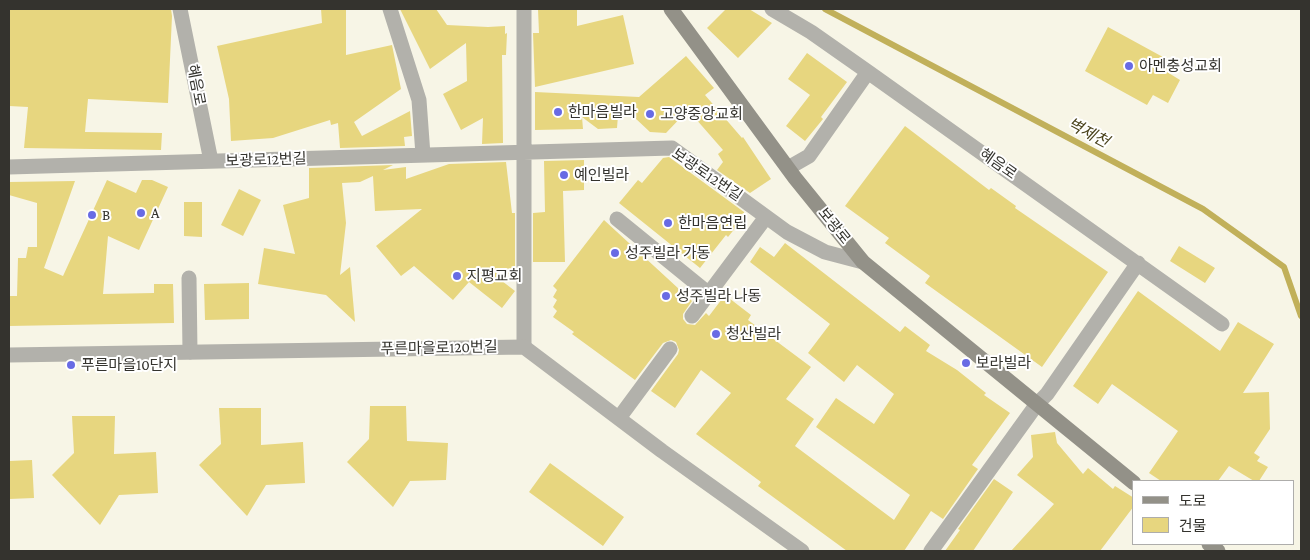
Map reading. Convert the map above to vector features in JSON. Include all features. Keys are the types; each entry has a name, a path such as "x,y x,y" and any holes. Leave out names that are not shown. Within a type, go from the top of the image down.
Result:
{"main road":[{"name":"보광로","path":"671,9 788,168 863,262 1132,481"}],"street":[{"name":"혜음로","path":"180,9 211,161"},
{"path":"390,9 419,100 423,155"},
{"path":"524,9 524,347 802,551"},
{"name":"혜음로","path":"772,9 811,32 1222,324"},
{"path":"788,168 809,156 868,72"},
{"name":"보광로12번길","path":"9,167 672,148 787,232 825,252 863,262"},
{"path":"692,316 766,217"},
{"path":"617,219 708,294"},
{"path":"931,551 1037,404 1047,394 1138,264"},
{"path":"189,278 190,352"},
{"name":"푸른마을로120번길","path":"9,355 524,347"},
{"path":"619,418 670,349"}],"building":[{"path":"9,9 171,9 168,103 88,99 85,132 162,133 161,150 24,148 28,107 9,106"},
{"path":"321,9 346,9 346,55 392,45 401,89 354,122 362,136 410,111 412,136 404,137 405,146 340,148 338,123 331,125 330,120 273,138 231,141 229,99 217,46 322,23"},
{"path":"400,9 436,9 447,25 505,26 505,34 507,33 506,55 502,55 503,143 482,144 483,118 461,130 443,94 467,81 466,43 430,69"},
{"path":"538,9 577,9 577,26 623,15 634,64 535,87 533,33 539,33"},
{"path":"726,9 749,9 772,23 738,58 707,28"},
{"name":"아멘충성교회","path":"1108,27 1172,62 1167,72 1180,80 1168,103 1153,95 1147,105 1085,71"},
{"path":"807,53 847,82 821,117 823,119 805,141 786,126 810,95 788,79"},
{"path":"686,56 714,88 705,95 743,137 771,179 750,193 717,170 723,162 718,154 723,150 688,110 666,133 650,132 619,103 617,128 598,129 582,117 583,129 535,130 535,92 639,97"},
{"path":"905,126 989,190 991,188 1016,206 1015,208 1108,272 1042,367 925,283 930,276 885,243 889,238 845,206"},
{"path":"669,157 744,212 744,217 728,237 726,235 700,268 619,203 638,180 642,183 663,158"},
{"path":"584,160 584,190 563,191 565,262 533,262 533,213 545,212 544,161"},
{"path":"506,162 512,213 515,213 515,266 502,281 515,291 502,308 469,282 453,300 414,266 401,276 376,246 422,209 375,211 373,176 360,182 342,183 346,223 340,275 350,267 355,322 326,295 258,284 264,248 295,254 283,205 309,198 309,168 393,165 383,170 406,167 406,179 449,164"},
{"path":"107,180 136,193 142,180 152,180 168,187 139,250 108,236 103,294 154,293 154,284 173,284 174,323 9,326 9,296 17,296 18,258 26,258 28,247 37,247 37,203 9,195 9,182 75,181 44,268 63,276"},
{"path":"239,189 261,200 243,236 221,225"},
{"path":"184,202 202,202 202,237 184,236"},
{"path":"604,220 692,301 683,314 683,319 687,324 695,325 706,313 709,316 725,295 751,315 748,320 811,367 786,399 814,419 795,446 894,520 910,495 816,427 836,398 874,424 894,394 857,365 844,382 808,353 830,324 750,262 760,247 774,257 785,243 900,332 905,326 930,345 926,351 957,370 986,393 984,395 1010,413 972,465 978,469 943,519 931,511 904,551 847,551 758,486 761,482 696,434 731,393 701,370 675,408 651,391 678,354 679,350 676,342 671,340 663,343 635,380 572,334 574,332 553,317 557,311 553,307 557,300 553,297 557,290 553,286"},
{"path":"1179,246 1215,268 1205,283 1170,261"},
{"path":"249,283 249,319 205,320 204,284"},
{"path":"1138,291 1220,351 1238,322 1274,344 1243,393 1269,392 1270,429 1254,453 1260,457 1257,461 1268,467 1260,480 1252,480 1229,466 1219,480 1160,480 1149,473 1178,431 1112,384 1098,404 1073,386"},
{"path":"370,406 406,406 407,441 448,443 446,480 410,481 393,507 347,462 369,439"},
{"path":"219,408 261,408 261,445 303,442 305,483 266,485 247,516 199,465 221,444"},
{"path":"72,416 115,416 114,454 156,452 158,493 119,495 100,525 52,475 74,453"},
{"path":"1055,432 1057,443 1083,474 1088,468 1113,489 1115,486 1132,497 1132,509 1100,551 1011,551 1054,504 1017,475 1033,457 1031,435"},
{"path":"32,460 34,498 9,499 9,461"},
{"path":"550,463 624,517 603,546 529,492"},
{"path":"994,479 1013,492 973,551 945,551 960,530 958,529"}],"waterway":[{"name":"벽제천","path":"825,9 1203,209 1284,267 1301,316"}],"place":[{"name":"아멘충성교회","path":"1129,66"},
{"name":"한마음빌라","path":"558,112"},
{"name":"고양중앙교회","path":"650,114"},
{"name":"예인빌라","path":"564,175"},
{"name":"A","path":"141,213"},
{"name":"B","path":"92,215"},
{"name":"한마음연립","path":"668,223"},
{"name":"성주빌라 가동","path":"615,253"},
{"name":"지평교회","path":"457,276"},
{"name":"성주빌라 나동","path":"666,296"},
{"name":"청산빌라","path":"716,334"},
{"name":"보라빌라","path":"966,363"},
{"name":"푸른마을10단지","path":"71,365"}]}
